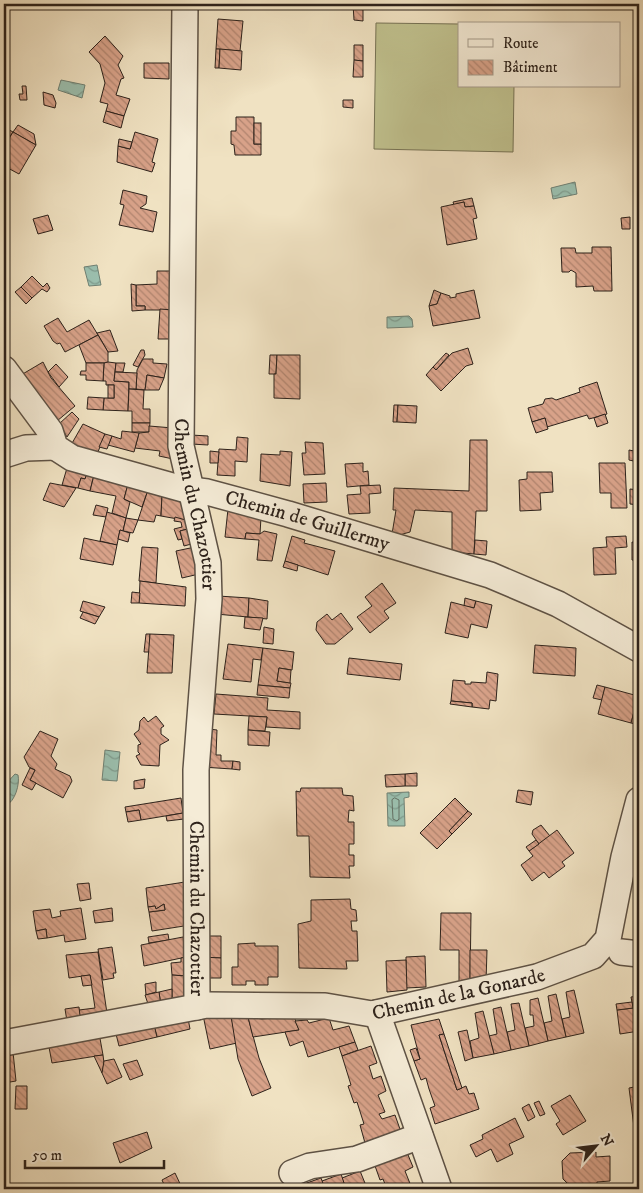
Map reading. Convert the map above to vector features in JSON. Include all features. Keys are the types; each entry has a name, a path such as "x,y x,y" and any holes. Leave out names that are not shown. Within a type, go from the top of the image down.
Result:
{"street":[{"name":"Chemin du Chazottier","path":"185,4 181,446 208,563 209,599 196,770 197,1007"},
{"path":"4,369 50,431 55,447 26,448 4,455"},
{"name":"Chemin de Guillermy","path":"55,447 72,458 288,514 490,574 558,604 639,649"},
{"path":"623,948 624,857 639,800"},
{"name":"Chemin de la Gonarde","path":"4,1043 197,1007 325,1006 372,1014 537,978 593,956 623,948"},
{"path":"377,1012 439,1189"},
{"path":"292,1173 310,1166 357,1159 420,1136"}],"green space":[{"path":"376,23 458,24 458,88 514,88 513,152 374,149"}],"water":[{"path":"61,80 85,85 82,98 58,90"},
{"path":"575,182 577,194 553,199 551,188"},
{"path":"97,265 101,285 89,286 84,267"},
{"path":"409,316 412,319 413,327 387,328 387,317"},
{"path":"105,750 120,752 117,781 102,780"},
{"path":"15,774 18,775 16,792 12,800 4,805 4,786"},
{"path":"409,792 409,797 404,798 405,826 388,826 387,793"}],"building":[{"path":"353,4 363,4 363,21 354,20"},
{"path":"218,19 243,21 240,51 216,49"},
{"path":"105,36 123,56 118,65 124,78 121,79 116,95 130,99 124,116 106,111 108,104 100,102 105,83 100,64 89,52"},
{"path":"354,45 363,45 363,61 354,60"},
{"path":"216,49 220,49 219,68 215,68"},
{"path":"220,49 242,51 241,70 219,68"},
{"path":"354,60 363,61 363,77 353,77"},
{"path":"144,63 169,63 169,79 144,78"},
{"path":"22,86 26,86 27,100 20,100 19,94 23,94"},
{"path":"43,92 53,95 56,103 55,108 44,105"},
{"path":"343,100 353,100 353,108 343,107"},
{"path":"106,111 124,116 121,128 103,122"},
{"path":"236,117 254,117 254,144 261,144 261,155 235,155 234,145 231,144 231,131 236,131"},
{"path":"254,123 261,123 261,144 254,144"},
{"path":"18,125 34,134 36,145 13,132"},
{"path":"4,127 13,132 8,139 4,137"},
{"path":"13,132 36,145 19,174 4,166 4,147"},
{"path":"135,132 158,139 152,162 155,163 152,172 117,162 118,146 130,149"},
{"path":"119,139 132,142 130,149 118,146"},
{"path":"123,190 147,196 146,204 140,208 157,212 153,232 119,225 124,205 120,204"},
{"path":"472,198 474,206 465,207 464,202 454,205 453,202"},
{"path":"464,202 465,207 474,206 477,218 473,219 477,239 447,245 441,207"},
{"path":"48,215 53,230 38,234 33,219"},
{"path":"630,217 630,229 622,229 621,218"},
{"path":"592,247 611,247 612,291 594,291 593,286 576,287 576,273 571,270 569,272 562,272 561,248 575,248 576,253 592,253"},
{"path":"157,271 174,271 172,310 145,310 145,306 136,306 136,285 157,284"},
{"path":"32,276 43,287 47,283 50,288 47,292 42,289 32,298 21,287"},
{"path":"131,284 136,285 136,306 145,306 145,310 132,311"},
{"path":"21,287 32,298 26,304 15,292"},
{"path":"434,290 441,293 437,304 429,306"},
{"path":"474,290 480,318 433,326 429,306 437,304 441,293 450,296 450,298 456,297 456,294"},
{"path":"160,309 174,310 172,339 158,339"},
{"path":"58,318 67,332 89,320 98,335 65,352 60,343 57,344 53,341 44,326"},
{"path":"110,330 118,351 108,352 97,333"},
{"path":"98,335 108,352 108,363 86,363 79,345"},
{"path":"468,348 473,364 466,366 441,391 426,375 433,367 436,370 452,353"},
{"path":"141,350 144,350 145,355 138,367 133,365"},
{"path":"446,353 449,355 436,370 433,367"},
{"path":"270,355 277,355 276,374 269,374"},
{"path":"277,355 300,355 300,399 274,398 274,374 276,374"},
{"path":"143,359 153,359 153,363 167,364 164,378 147,375 145,390 136,389 137,370"},
{"path":"43,362 51,378 75,406 57,421 21,375"},
{"path":"86,363 104,363 103,381 86,380 86,375 80,375 81,371 86,371"},
{"path":"104,363 116,363 114,381 129,382 128,411 103,410 104,398 114,398 114,385 106,385 106,381 103,381"},
{"path":"116,363 125,363 123,372 115,372"},
{"path":"56,364 68,377 59,387 48,372"},
{"path":"115,372 137,373 136,389 129,389 129,382 114,381"},
{"path":"147,375 164,378 159,390 145,390"},
{"path":"597,382 607,414 589,419 587,415 547,427 545,418 532,422 528,408 543,404 545,399 552,398 556,400 580,392 579,388"},
{"path":"108,385 114,385 114,398 108,398"},
{"path":"129,389 144,390 143,409 150,409 150,423 132,423 132,411 128,411"},
{"path":"88,397 104,398 103,410 87,409"},
{"path":"394,405 398,405 397,422 393,422"},
{"path":"398,405 417,406 416,423 397,422"},
{"path":"72,412 79,419 67,437 59,424"},
{"path":"605,414 608,423 597,427 594,418"},
{"path":"545,418 548,429 536,433 532,422"},
{"path":"132,423 150,423 149,432 132,432"},
{"path":"83,424 105,434 96,457 71,445"},
{"path":"149,426 173,428 173,459 159,456 160,451 135,448 139,433 149,432"},
{"path":"122,431 139,433 134,452 108,445 112,436 121,439"},
{"path":"105,434 112,436 107,449 99,447"},
{"path":"191,435 208,436 208,445 191,444"},
{"path":"237,437 248,438 247,462 235,461 235,476 217,475 219,449 236,450"},
{"path":"470,440 487,440 487,511 476,511 474,554 452,552 452,512 415,510 410,532 396,536 392,534 396,510 393,510 394,488 469,491"},
{"path":"305,442 323,443 325,474 304,475 302,453 306,453"},
{"path":"629,450 639,452 638,462 629,460"},
{"path":"210,451 219,452 218,463 210,463"},
{"path":"280,451 292,452 290,486 260,481 261,454 280,455"},
{"path":"363,463 363,472 368,471 369,485 347,487 345,464"},
{"path":"599,463 625,463 627,508 611,508 611,493 600,493"},
{"path":"67,468 87,473 85,479 81,478 78,488 62,485"},
{"path":"527,472 552,472 553,492 540,493 541,510 520,511 519,480 527,479"},
{"path":"87,473 94,475 90,491 78,488 81,478 85,479"},
{"path":"94,475 128,484 124,499 130,502 126,518 112,513 116,496 90,491"},
{"path":"50,483 76,488 64,507 43,500"},
{"path":"326,483 327,502 304,503 303,484"},
{"path":"128,484 148,490 142,507 124,499"},
{"path":"380,485 381,493 369,494 370,513 349,514 347,495 361,494 360,486"},
{"path":"630,489 639,490 639,505 630,504"},
{"path":"148,490 162,495 161,516 156,515 154,522 138,520"},
{"path":"162,495 184,502 189,521 161,516"},
{"path":"96,505 108,508 106,517 93,515"},
{"path":"228,509 261,517 260,534 246,533 245,539 225,537"},
{"path":"107,512 126,518 123,531 120,530 117,545 100,541"},
{"path":"175,517 189,521 191,528 180,531 182,539 178,540 174,529 182,527 181,522 174,521"},
{"path":"126,518 138,520 133,533 123,531"},
{"path":"191,528 195,543 184,546 180,531"},
{"path":"120,530 130,533 128,542 118,539"},
{"path":"264,531 277,534 272,561 257,560 259,540 245,539 246,533 260,534"},
{"path":"292,536 305,540 304,543 335,551 328,575 285,561"},
{"path":"626,536 627,547 615,548 616,574 594,575 593,548 607,547 606,537"},
{"path":"84,538 117,545 113,565 80,559"},
{"path":"475,540 487,541 486,555 474,554"},
{"path":"632,542 639,543 639,561 632,560"},
{"path":"142,547 158,548 156,583 139,581"},
{"path":"195,547 199,574 182,578 176,551"},
{"path":"285,561 298,565 297,571 283,567"},
{"path":"140,581 186,587 185,606 139,603"},
{"path":"382,583 396,603 384,611 389,618 370,633 357,617 372,606 365,597"},
{"path":"635,591 639,591 639,607 635,608"},
{"path":"132,592 140,593 139,603 131,603"},
{"path":"218,596 249,598 248,617 216,614"},
{"path":"249,598 268,601 267,619 248,617"},
{"path":"465,598 476,601 474,608 464,606"},
{"path":"83,601 105,607 99,617 80,611"},
{"path":"476,601 492,605 487,628 471,624 468,638 445,633 451,602 474,608"},
{"path":"83,612 99,617 95,624 80,618"},
{"path":"341,613 353,629 335,644 326,644 316,630 317,622 327,614 332,620"},
{"path":"245,617 263,618 260,630 244,628"},
{"path":"264,627 274,629 273,644 263,643"},
{"path":"146,634 150,634 150,652 144,652"},
{"path":"150,634 174,635 172,673 147,673"},
{"path":"228,644 263,648 261,660 253,659 251,682 223,679"},
{"path":"535,645 576,648 575,676 533,673"},
{"path":"263,648 294,652 292,670 279,668 277,681 291,683 290,688 258,685"},
{"path":"349,658 402,664 400,680 347,674"},
{"path":"279,668 291,670 290,683 277,681"},
{"path":"487,672 498,674 496,701 490,700 489,709 472,707 472,703 451,701 453,680 465,681 465,684 471,684 471,682 486,683"},
{"path":"258,685 290,688 289,698 257,695"},
{"path":"597,685 605,687 602,700 593,698"},
{"path":"605,687 638,696 631,723 598,714"},
{"path":"216,694 268,698 267,710 300,712 300,729 266,727 267,717 214,714"},
{"path":"639,698 639,725 631,723"},
{"path":"451,701 472,703 472,707 450,704"},
{"path":"156,716 164,726 161,728 161,734 169,740 160,745 159,766 141,765 136,756 140,754 138,752 138,745 141,744 134,734 139,730 140,721 144,717 148,722"},
{"path":"249,716 267,717 265,731 248,730"},
{"path":"209,729 217,730 216,755 221,755 221,761 233,761 232,769 202,767"},
{"path":"248,730 270,732 269,746 248,745"},
{"path":"40,731 58,739 51,756 57,764 55,769 70,776 72,781 63,798 30,780 35,770 29,767 24,757"},
{"path":"233,761 240,762 240,770 232,769"},
{"path":"30,768 35,770 30,780 36,783 32,790 22,785"},
{"path":"417,773 417,786 405,786 405,774"},
{"path":"405,774 405,786 386,787 385,775"},
{"path":"145,779 144,788 134,789 134,781"},
{"path":"301,788 342,788 343,795 353,796 354,811 349,810 348,822 354,822 354,844 349,844 349,855 354,855 354,866 349,866 350,878 310,877 309,836 297,836 296,791 300,792"},
{"path":"518,790 533,792 531,805 516,802"},
{"path":"181,798 183,813 141,820 139,810 126,812 125,807"},
{"path":"455,798 468,811 449,831 452,834 437,849 420,833"},
{"path":"139,810 141,820 128,822 126,812"},
{"path":"468,811 472,814 452,834 449,831"},
{"path":"183,813 184,819 167,821 166,816"},
{"path":"541,825 550,836 539,844 532,834 533,830"},
{"path":"557,830 574,853 562,862 565,866 549,878 544,872 532,881 521,865 533,856 529,851"},
{"path":"536,840 539,844 529,851 526,847"},
{"path":"185,882 184,926 152,931 149,912 165,910 164,904 156,909 155,906 148,907 146,888"},
{"path":"89,883 91,899 80,901 77,884"},
{"path":"350,899 351,909 356,910 357,921 351,921 352,931 357,931 358,961 346,961 347,969 299,968 298,924 311,921 311,900"},
{"path":"164,904 165,910 149,912 148,907 155,906 156,909"},
{"path":"81,908 86,939 65,942 64,935 47,938 46,929 36,931 33,911 50,909 52,918 61,916 60,911"},
{"path":"112,908 113,921 95,923 93,911"},
{"path":"441,913 471,913 470,985 459,987 459,950 440,950"},
{"path":"46,929 47,938 38,939 36,931"},
{"path":"168,934 169,940 149,943 148,937"},
{"path":"203,936 221,936 221,958 202,957"},
{"path":"183,937 186,957 144,966 141,945"},
{"path":"255,943 255,946 278,946 278,977 268,977 268,985 255,985 255,981 246,981 246,985 232,985 232,967 238,967 238,944"},
{"path":"112,947 116,973 113,973 114,978 103,980 98,949"},
{"path":"470,950 487,950 486,982 470,985"},
{"path":"98,952 108,1020 81,1024 79,1010 95,1008 90,975 69,978 66,955"},
{"path":"425,956 426,987 406,988 406,957"},
{"path":"186,957 186,976 172,975 171,963 181,962 181,958"},
{"path":"202,957 221,958 221,978 202,978"},
{"path":"406,960 407,990 387,992 386,961"},
{"path":"90,975 92,985 83,986 81,976"},
{"path":"172,975 186,976 184,997 172,1002"},
{"path":"156,982 156,992 146,995 145,984"},
{"path":"172,989 172,1002 161,1006 159,992"},
{"path":"574,990 584,1033 566,1037 562,1019 570,1017 566,992"},
{"path":"159,992 161,1006 150,1010 145,995"},
{"path":"556,994 566,1037 548,1041 544,1023 552,1021 548,996"},
{"path":"639,996 639,1031 620,1034 617,1010 633,1008 631,997"},
{"path":"538,998 548,1041 529,1046 525,1028 534,1026 533,1015 530,1015 530,1000"},
{"path":"632,1002 633,1008 617,1010 616,1004"},
{"path":"519,1003 529,1046 511,1050 507,1032 515,1030 511,1004"},
{"path":"79,1007 81,1024 68,1027 65,1009"},
{"path":"501,1007 511,1050 494,1054 489,1036 497,1034 493,1009"},
{"path":"483,1011 494,1054 473,1058 470,1041 479,1038 475,1013"},
{"path":"187,1013 190,1029 157,1037 153,1021"},
{"path":"203,1015 231,1016 237,1043 210,1049"},
{"path":"231,1016 248,1017 259,1058 271,1088 252,1096 238,1059"},
{"path":"294,1016 299,1030 253,1037 248,1017 262,1019"},
{"path":"329,1018 333,1030 349,1026 355,1042 308,1057 303,1041 290,1046 285,1032 299,1030 295,1021 307,1020 309,1023"},
{"path":"439,1019 444,1034 439,1035 457,1090 466,1086 469,1094 474,1093 479,1109 435,1124 430,1108 435,1106 426,1078 421,1080 414,1061 420,1059 411,1025"},
{"path":"153,1021 157,1037 119,1046 115,1030"},
{"path":"467,1030 473,1058 465,1061 458,1032"},
{"path":"99,1033 103,1055 52,1063 48,1042"},
{"path":"444,1034 462,1088 457,1090 439,1035"},
{"path":"355,1042 358,1050 342,1056 339,1047"},
{"path":"371,1046 377,1063 369,1066 373,1079 381,1076 386,1091 378,1095 385,1112 379,1114 382,1119 395,1115 401,1132 365,1143 360,1125 364,1124 357,1102 354,1103 348,1086 351,1085 342,1056"},
{"path":"416,1048 420,1059 414,1061 410,1050"},
{"path":"4,1049 13,1052 16,1081 4,1083"},
{"path":"103,1055 104,1063 102,1073 94,1056"},
{"path":"114,1059 122,1077 107,1084 102,1073 104,1061"},
{"path":"137,1060 143,1075 130,1080 123,1064"},
{"path":"16,1086 27,1086 27,1109 15,1109"},
{"path":"639,1086 639,1134 635,1135 629,1088"},
{"path":"570,1095 586,1121 563,1135 556,1124 560,1121 551,1106"},
{"path":"539,1101 545,1114 540,1116 534,1103"},
{"path":"529,1104 535,1117 528,1121 522,1108"},
{"path":"515,1118 524,1137 509,1144 513,1154 497,1162 491,1149 476,1157 470,1145 483,1139 482,1135"},
{"path":"147,1132 152,1148 120,1163 113,1143"},
{"path":"406,1150 413,1167 405,1171 411,1186 407,1189 387,1189 383,1179 380,1180 374,1163"},
{"path":"596,1152 596,1157 610,1156 610,1181 597,1182 597,1186 571,1187 563,1179 562,1161 570,1153"},
{"path":"360,1171 367,1188 346,1189 342,1178"},
{"path":"175,1173 182,1188 166,1189 162,1180"},
{"path":"341,1174 346,1189 325,1189 322,1181"},
{"path":"321,1178 325,1189 303,1189 301,1185"}]}
